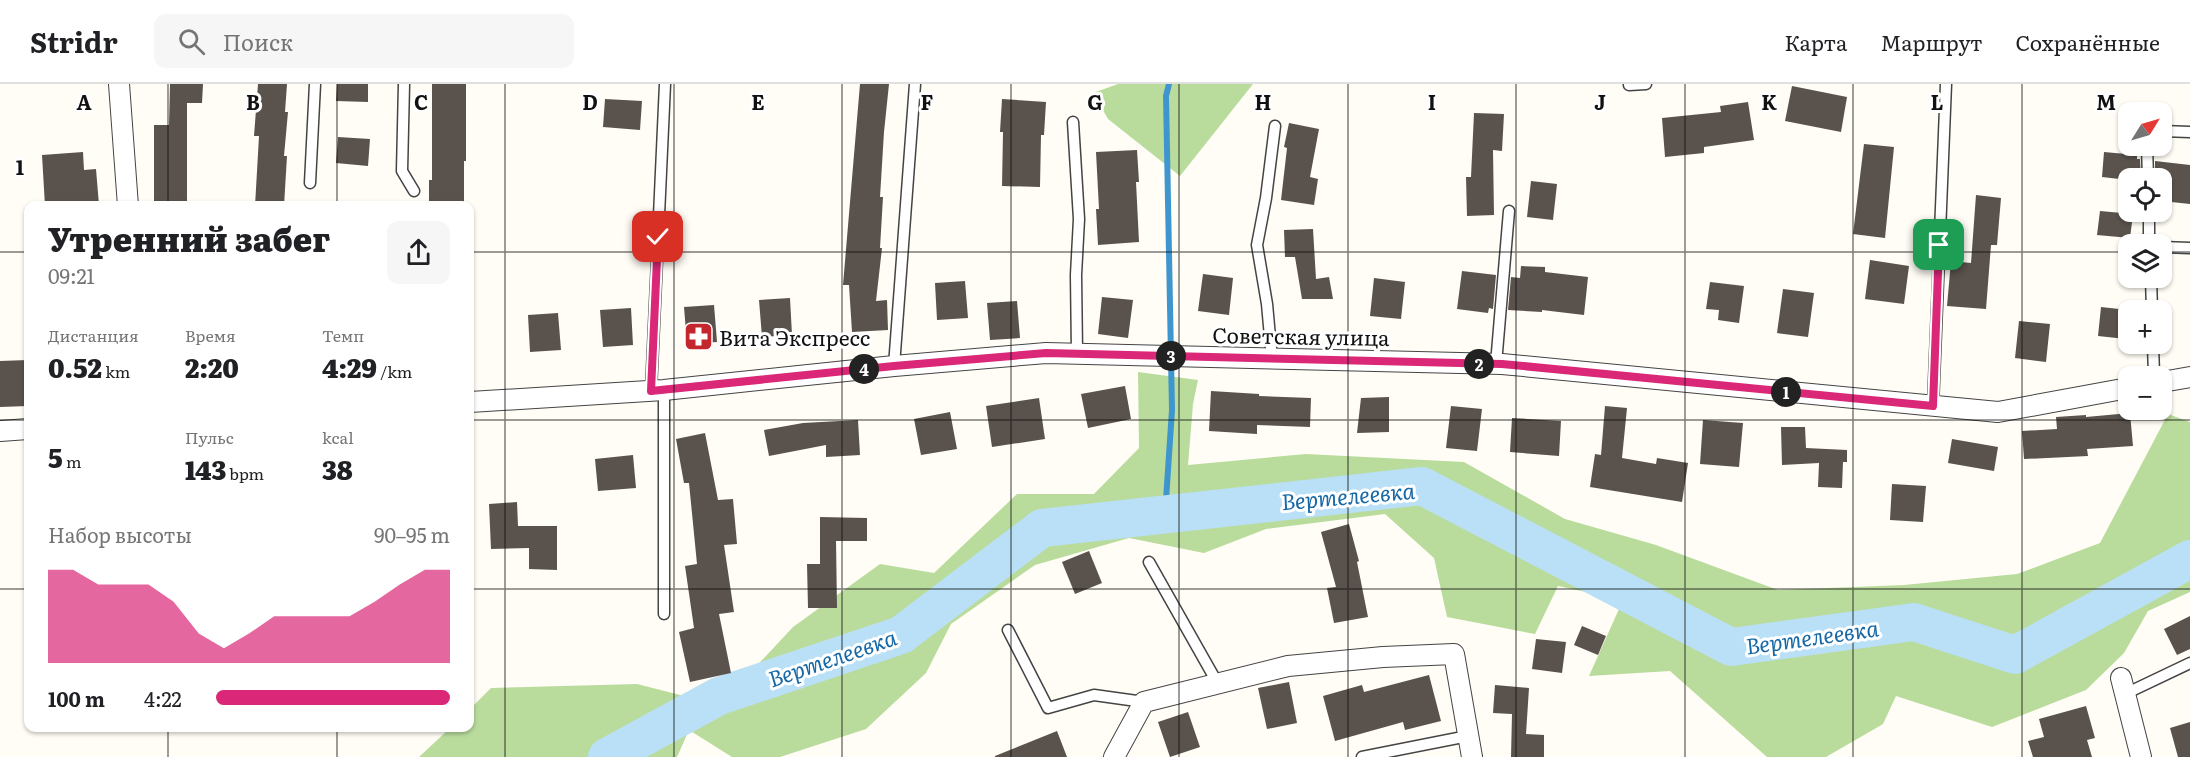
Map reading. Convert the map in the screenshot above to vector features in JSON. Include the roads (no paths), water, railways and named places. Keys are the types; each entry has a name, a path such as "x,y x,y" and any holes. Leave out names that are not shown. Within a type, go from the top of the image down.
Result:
{"street":[{"path":"119,84 128,201"},
{"name":"Советская улица","path":"474,402 658,391 894,366 1046,353 1496,364 1998,412 2118,390"},
{"path":"2172,380 2190,377"},
{"path":"0,431 24,429"},
{"path":"1114,757 1144,702 1288,666 1383,657 1454,654 1472,757"},
{"path":"2123,686 2141,757"}],"lane":[{"path":"310,183 315,84"},
{"path":"404,84 402,171 414,191"},
{"path":"664,614 658,391 665,84"},
{"path":"894,366 915,84"},
{"path":"1629,85 1646,84"},
{"path":"1933,406 1946,84"},
{"path":"1073,122 1078,219 1077,354"},
{"path":"1272,359 1267,304 1257,245 1266,198 1275,126"},
{"path":"2172,131 2190,132"},
{"path":"1496,364 1509,211"},
{"path":"2172,247 2190,248"},
{"path":"1149,562 1218,684"},
{"path":"1008,630 1048,708 1094,695 1144,702"},
{"path":"2123,686 2190,663"},
{"path":"1362,757 1468,736"}],"waterway":[{"path":"1165,515 1172,410 1166,96 1169,84"},
{"name":"Вертелеевка","path":"607,757 719,696 901,635 1042,528 1422,486 1731,647 1914,622 2015,655 2190,559"}],"place":[{"name":"Вита Экспресс","path":"698,336"}]}
